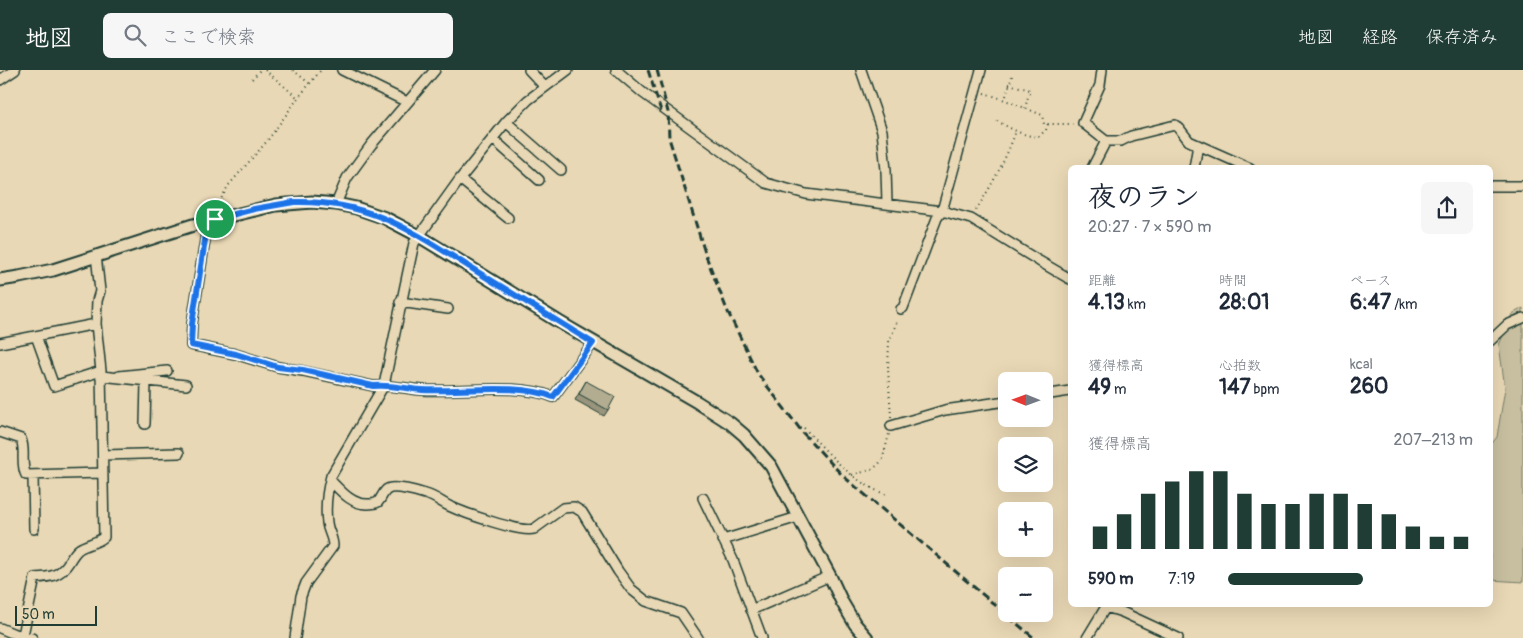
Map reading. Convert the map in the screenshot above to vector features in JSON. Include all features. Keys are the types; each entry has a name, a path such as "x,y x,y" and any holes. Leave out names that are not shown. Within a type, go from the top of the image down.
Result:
{"street":[{"path":"0,80 15,70"},
{"path":"342,70 407,102"},
{"path":"336,204 347,178 371,146 435,70"},
{"path":"529,70 544,86"},
{"path":"294,638 301,596 306,583 333,546 333,539 327,524 327,490 330,480 384,385 400,302 414,243 460,179 506,122 544,86 568,70"},
{"path":"616,70 643,94 766,183 806,194 942,211 971,219 1068,278"},
{"path":"861,70 882,131 887,203"},
{"path":"901,309 937,218 942,211 981,70"},
{"path":"1102,70 1100,85 1083,123 1106,141 1121,141 1131,136 1174,125 1179,128 1189,141 1243,165"},
{"path":"506,122 561,170"},
{"path":"494,139 539,180"},
{"path":"1094,165 1106,141"},
{"path":"1195,165 1198,145"},
{"path":"460,179 508,218"},
{"path":"1493,186 1523,186"},
{"path":"0,280 53,270 212,220 254,209 294,202 336,204 356,208 385,218 419,236 593,343 697,402 730,423 744,435 771,466 785,489 842,602 855,624 867,638"},
{"path":"212,220 192,324 191,345 236,354 278,367 303,370 356,384 384,385 421,390 534,390 553,397 593,343"},
{"path":"0,628 28,637 35,578 52,577 60,573 77,551 89,544 100,541 104,537 101,374 96,324 97,301 100,291 96,255"},
{"path":"400,302 448,309"},
{"path":"1493,338 1506,325 1523,318"},
{"path":"0,343 96,324"},
{"path":"36,336 54,386 101,374 111,378 186,385"},
{"path":"111,378 166,371"},
{"path":"145,424 146,382"},
{"path":"1053,394 1068,391"},
{"path":"891,426 945,410 998,402"},
{"path":"0,432 20,439 23,443 23,470 26,475 103,473"},
{"path":"103,455 179,453"},
{"path":"33,475 34,530"},
{"path":"330,480 352,501 359,504 378,502 385,491 390,488 409,490 428,494 451,507 522,530 534,529 563,508 574,507 582,512 589,522 631,589 646,602 681,613 698,638"},
{"path":"703,498 733,560 762,638"},
{"path":"723,540 798,517"},
{"path":"751,610 830,576"},
{"path":"1087,638 1105,607"},
{"path":"1109,607 1178,638"}],"path":[{"path":"252,79 260,70"},
{"path":"265,70 298,98"},
{"path":"293,70 310,84"},
{"path":"212,220 228,186 268,140 321,70"},
{"path":"1006,96 1012,76"},
{"path":"1009,84 1030,90 1025,108"},
{"path":"976,90 1042,116 1044,124 1083,123"},
{"path":"997,121 1031,137 1038,137 1046,130 1048,124"},
{"path":"971,219 1010,150 1016,131"},
{"path":"852,476 873,470 881,463 884,457 891,426 888,369 889,342 901,309"},
{"path":"804,428 852,476 879,492 888,495"}],"shaded area":[{"path":"1523,308 1523,582 1493,580 1493,442 1497,437 1505,388 1499,345 1512,314"}],"building":[{"path":"586,381 615,397 608,410 579,394"}],"railway":[{"path":"648,70 661,111"},
{"path":"657,70 668,112 669,138 706,256 727,310 758,374 803,433 843,476 1034,638"}],"route":[{"path":"294,202 336,204 372,213 419,236 593,343 553,397 534,390 421,390 384,385 356,384 303,370 278,367 236,354 191,345 192,324 208,221 215,219 254,209 294,202"}]}
